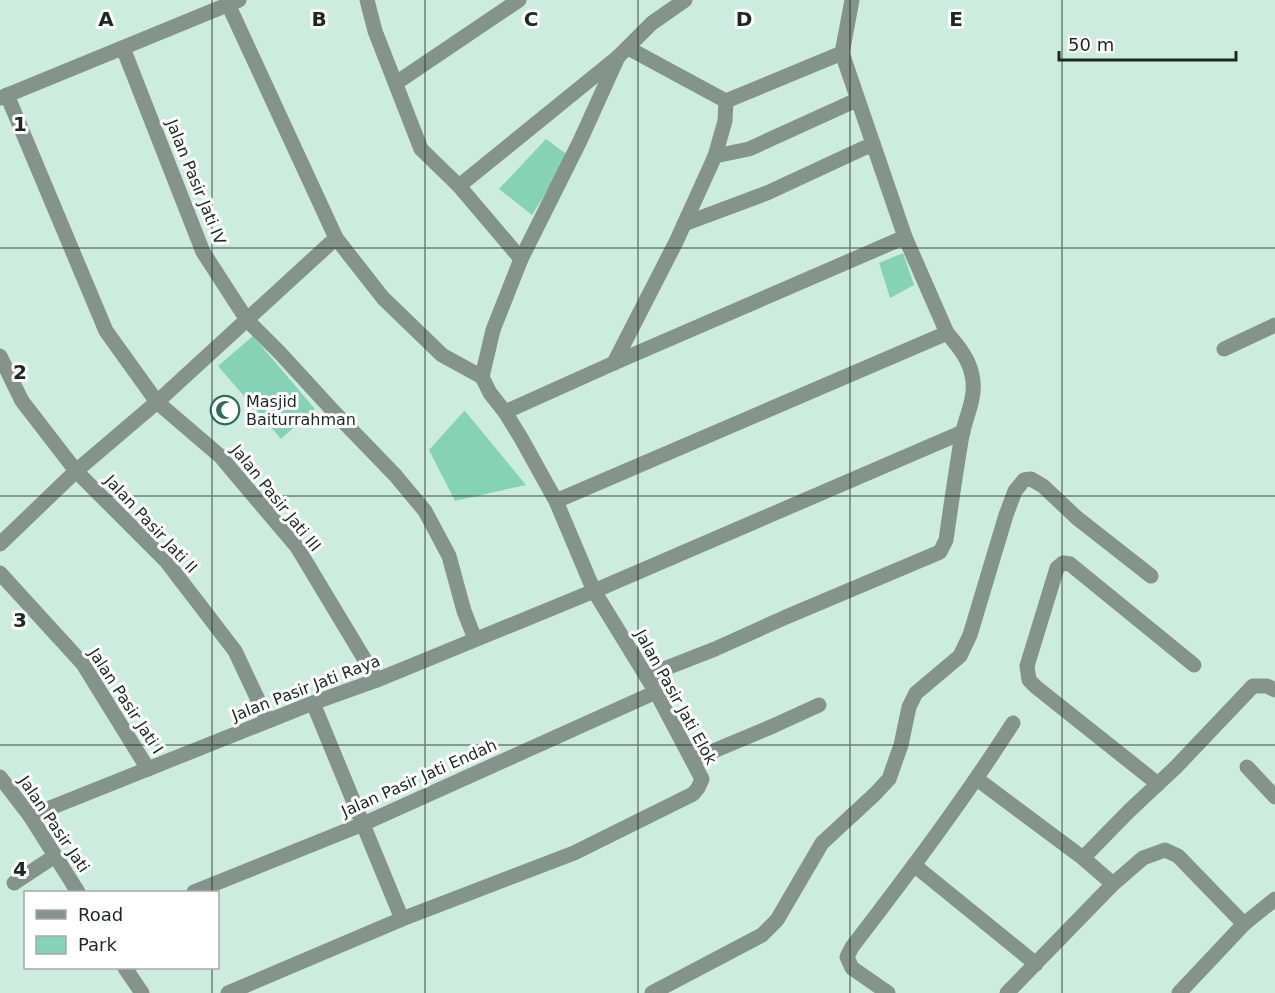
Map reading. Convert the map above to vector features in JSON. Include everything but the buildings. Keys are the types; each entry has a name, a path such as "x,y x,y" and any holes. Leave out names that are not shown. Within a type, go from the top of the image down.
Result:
{"street":[{"path":"366,0 375,31 421,149 459,186 521,259"},
{"path":"396,83 519,0"},
{"path":"459,186 623,53 652,23 684,0"},
{"path":"646,676 715,649 940,552 946,540 963,432 974,394 973,380 969,365 960,348 947,333 905,237 857,101 842,53 852,0"},
{"path":"4,97 234,2 336,238 383,298 442,355 482,377 493,330 521,259 623,53"},
{"name":"Jalan Pasir Jati IV","path":"123,48 203,252 246,320 395,475 425,511 449,556 464,611 475,639"},
{"path":"623,53 726,101 842,53"},
{"name":"Jalan Pasir Jati III","path":"4,97 106,331 157,402 220,456 297,547 377,680"},
{"path":"614,363 684,224 715,156 724,121 726,101"},
{"path":"715,156 749,149 857,101"},
{"path":"684,224 766,193 873,146"},
{"path":"505,412 905,237"},
{"path":"0,544 76,471 157,402 336,238"},
{"path":"1224,350 1275,325"},
{"path":"556,501 947,333"},
{"name":"Jalan Pasir Jati II","path":"0,356 22,401 76,471 166,561 235,651 268,721"},
{"name":"Jalan Pasir Jati Elok","path":"228,993 402,919 574,853 693,794 702,779 656,692 594,591 556,501 521,438 490,393 482,377"},
{"name":"Jalan Pasir Jati Raya","path":"30,816 313,703 377,680 594,591 963,432"},
{"path":"652,993 762,935 777,920 822,843 890,779 901,745 909,707 916,693 960,656 965,647 1006,515 1015,491 1024,480 1031,480 1043,486 1077,518 1151,576"},
{"path":"1158,784 1029,680 1027,666 1057,568 1063,563 1070,564 1194,664"},
{"name":"Jalan Pasir Jati I","path":"0,573 83,664 148,768"},
{"path":"1083,858 1176,767 1253,686 1267,686 1275,690"},
{"name":"Jalan Pasir Jati Endah","path":"196,891 363,824 656,692"},
{"path":"313,703 402,919"},
{"path":"692,760 819,705"},
{"path":"888,993 852,968 847,957 852,947 977,779 1013,723"},
{"path":"1247,767 1275,797"},
{"name":"Jalan Pasir Jati","path":"0,777 30,816 77,891"},
{"path":"977,779 1083,858 1113,884"},
{"path":"1007,993 1113,884 1143,858 1165,850 1178,856 1244,924"},
{"path":"14,883 56,856"},
{"path":"914,865 1036,964"},
{"path":"1184,991 1244,924 1273,905"},
{"path":"126,969 142,993"}],"green space":[{"path":"546,139 569,156 532,215 499,189"},
{"path":"903,253 914,285 890,298 879,263"},
{"path":"253,336 315,409 281,439 218,366"},
{"path":"464,411 526,485 455,501 429,450"}],"place":[{"name":"Masjid Baiturrahman","path":"225,410"}]}
